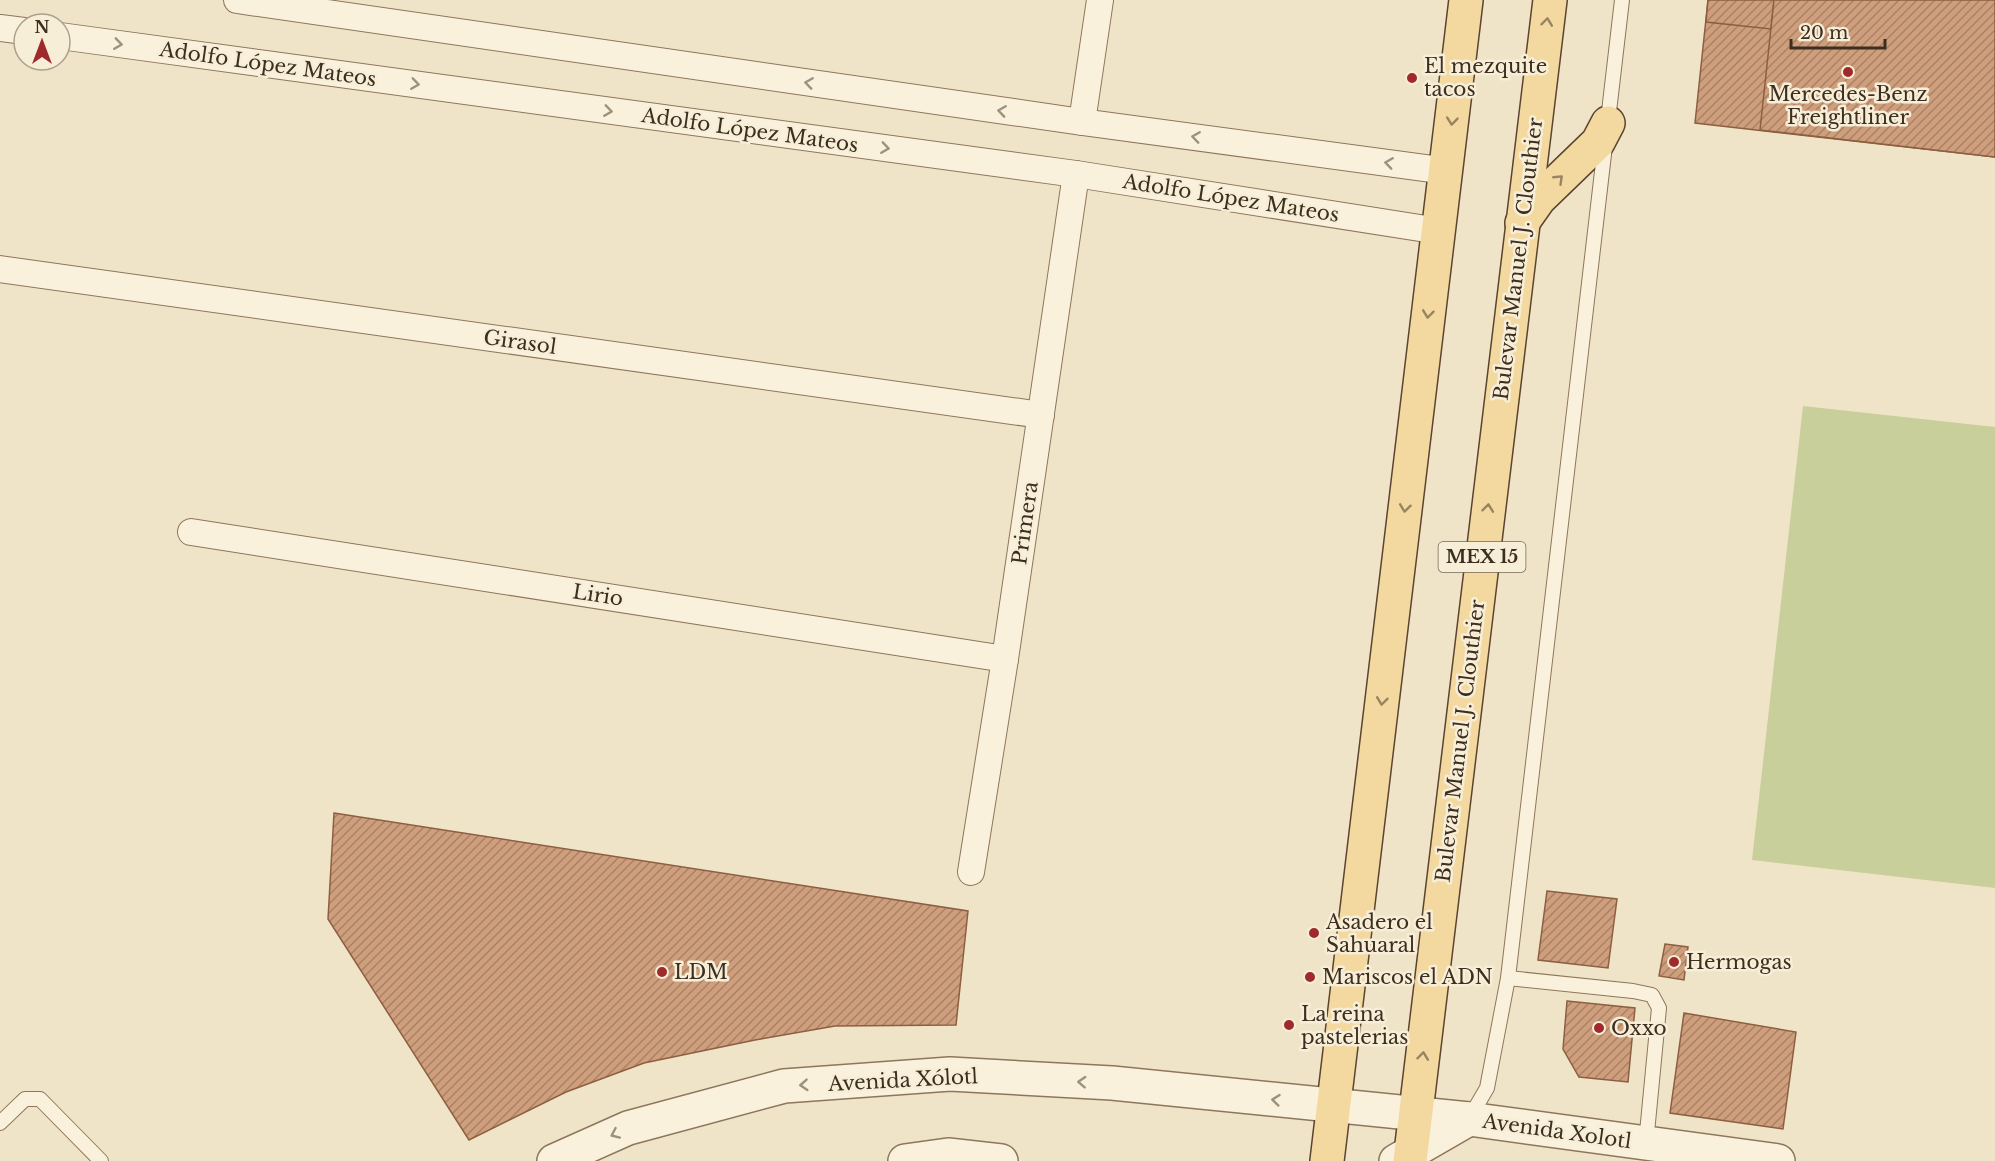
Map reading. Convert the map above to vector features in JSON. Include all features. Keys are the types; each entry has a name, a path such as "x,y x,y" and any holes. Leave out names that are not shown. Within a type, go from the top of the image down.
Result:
{"main road":[{"path":"1327,1161 1466,0"},
{"name":"Bulevar Manuel J. Clouthier","path":"1406,1159 1416,1114 1550,0"},
{"path":"1522,223 1539,199 1598,142 1608,123"}],"street":[{"path":"237,0 1082,122 1447,171"},
{"path":"1082,122 1100,0"},
{"name":"Adolfo López Mateos","path":"72,38 1076,174 1439,231"},
{"name":"Primera","path":"971,872 1005,659 1076,174"},
{"name":"Girasol","path":"0,269 1041,416"},
{"name":"Lirio","path":"191,532 1005,659"},
{"name":"Avenida Xólotl","path":"554,1161 628,1128 784,1086 950,1074 1112,1083 1334,1106"},
{"name":"Avenida Xolotl","path":"1334,1106 1469,1119 1778,1161"},
{"path":"1406,1159 1469,1119"},
{"path":"905,1161 948,1155 1001,1161"}],"lane":[{"path":"1469,1119 1487,1088 1508,978 1622,0"},
{"path":"1508,978 1633,991 1652,996 1659,1008 1646,1143"},
{"path":"0,1123 25,1099 40,1099 101,1161"}],"green space":[{"path":"1803,406 1995,427 1995,888 1752,860"}],"building":[{"name":"Mercedes-Benz Freightliner","path":"1708,0 1995,0 1995,157 1695,123"},
{"path":"1708,0 1774,0 1771,29 1706,22"},
{"name":"Mercedes-Benz Freightliner","path":"1774,0 1995,0 1995,157 1760,130"},
{"name":"LDM","path":"334,813 968,911 956,1025 835,1026 644,1063 566,1092 469,1140 328,919"},
{"path":"1547,891 1617,899 1608,968 1538,960"},
{"name":"Hermogas","path":"1665,944 1688,947 1684,980 1659,976"},
{"name":"Oxxo","path":"1567,1001 1635,1008 1628,1082 1579,1077 1563,1049"},
{"path":"1684,1013 1796,1032 1783,1129 1670,1113"}],"place":[{"name":"Mercedes-Benz Freightliner","path":"1848,72"},
{"name":"El mezquite tacos","path":"1412,78"},
{"name":"Asadero el Sahuaral","path":"1314,933"},
{"name":"Hermogas","path":"1674,962"},
{"name":"LDM","path":"662,972"},
{"name":"Mariscos el ADN","path":"1310,977"},
{"name":"La reina pastelerias","path":"1289,1025"},
{"name":"Oxxo","path":"1599,1028"}]}
